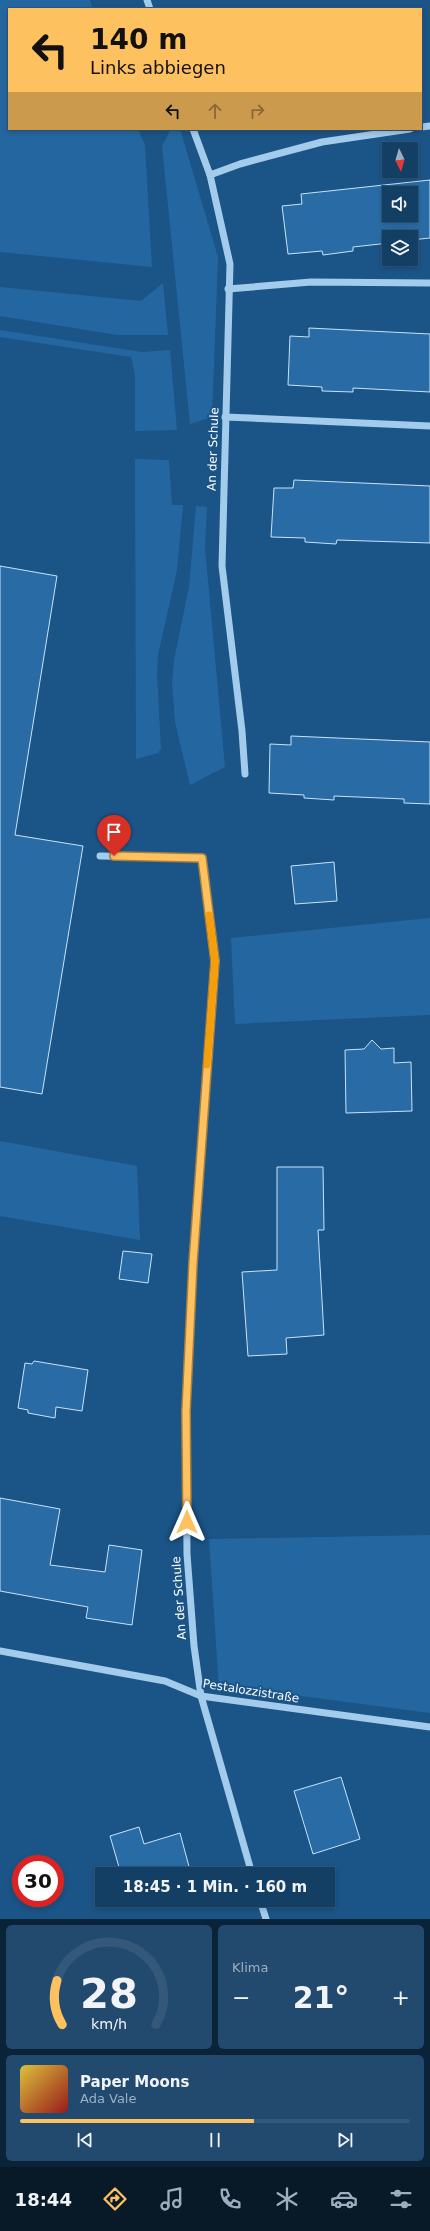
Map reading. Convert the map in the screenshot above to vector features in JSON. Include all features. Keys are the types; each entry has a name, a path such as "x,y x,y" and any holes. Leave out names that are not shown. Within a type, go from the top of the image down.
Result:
{"street":[{"name":"An der Schule","path":"193,130 210,175 230,264 228,289 222,566 245,774"},
{"path":"210,175 240,164 322,142 403,130"},
{"path":"228,289 311,282 430,283"},
{"path":"225,417 430,426"},
{"name":"An der Schule","path":"100,856 202,858 215,961 193,1263 186,1411 187,1554 194,1646 200,1696 250,1867"},
{"name":"Pestalozzistraße","path":"0,1651 165,1681 200,1696 430,1727"},
{"path":"262,1907 266,1919"}],"shaded area":[{"path":"0,0 90,0 93,8 8,8 8,130 138,130 145,145 152,267 0,252"},
{"path":"170,130 180,130 218,257 212,417 190,424 162,146"},
{"path":"163,283 168,335 117,335 0,316 0,287 141,301"},
{"path":"0,330 142,352 170,350 177,430 135,431 135,375 131,357 0,337"},
{"path":"135,459 169,460 172,505 183,505 177,570 158,655 157,674 161,749 158,753 136,759"},
{"path":"196,506 207,507 205,548 225,767 190,785 175,722 172,684 174,660 189,587"},
{"path":"430,918 430,1015 235,1024 231,938"},
{"path":"0,1141 137,1166 140,1240 0,1216"},
{"path":"430,1535 430,1713 249,1689 219,1688 209,1539"}],"building":[{"path":"430,180 430,238 418,239 418,230 382,230 382,244 353,247 353,251 323,255 322,251 288,254 282,206 302,204 301,194"},
{"path":"309,328 430,334 430,392 353,388 353,392 322,391 322,387 288,385 290,336 309,337"},
{"path":"294,480 430,486 430,543 337,540 336,544 305,542 305,538 271,537 274,488 293,488"},
{"path":"0,566 57,576 15,835 83,846 42,1094 0,1087"},
{"path":"291,736 430,742 430,804 404,803 404,799 334,796 334,800 304,798 304,795 269,793 270,744 291,745"},
{"path":"334,862 337,901 295,904 291,866"},
{"path":"372,1040 381,1049 394,1048 394,1063 411,1062 412,1111 346,1113 345,1050 364,1049"},
{"path":"277,1167 323,1167 324,1230 318,1230 324,1335 286,1338 287,1354 248,1356 242,1272 277,1270"},
{"path":"123,1251 152,1254 148,1283 119,1279"},
{"path":"34,1361 88,1370 82,1411 56,1407 55,1418 28,1413 28,1410 18,1408 25,1363 32,1364"},
{"path":"0,1498 60,1509 50,1565 105,1572 109,1545 142,1550 132,1625 86,1618 88,1607 0,1591"},
{"path":"341,1777 360,1839 313,1854 294,1791"},
{"path":"139,1827 144,1844 180,1833 189,1867 119,1867 110,1836"}],"slow traffic":[{"path":"207,1065 215,961 209,915"}],"route":[{"path":"114,856 202,858 215,961 193,1263 186,1411 187,1522"}]}
